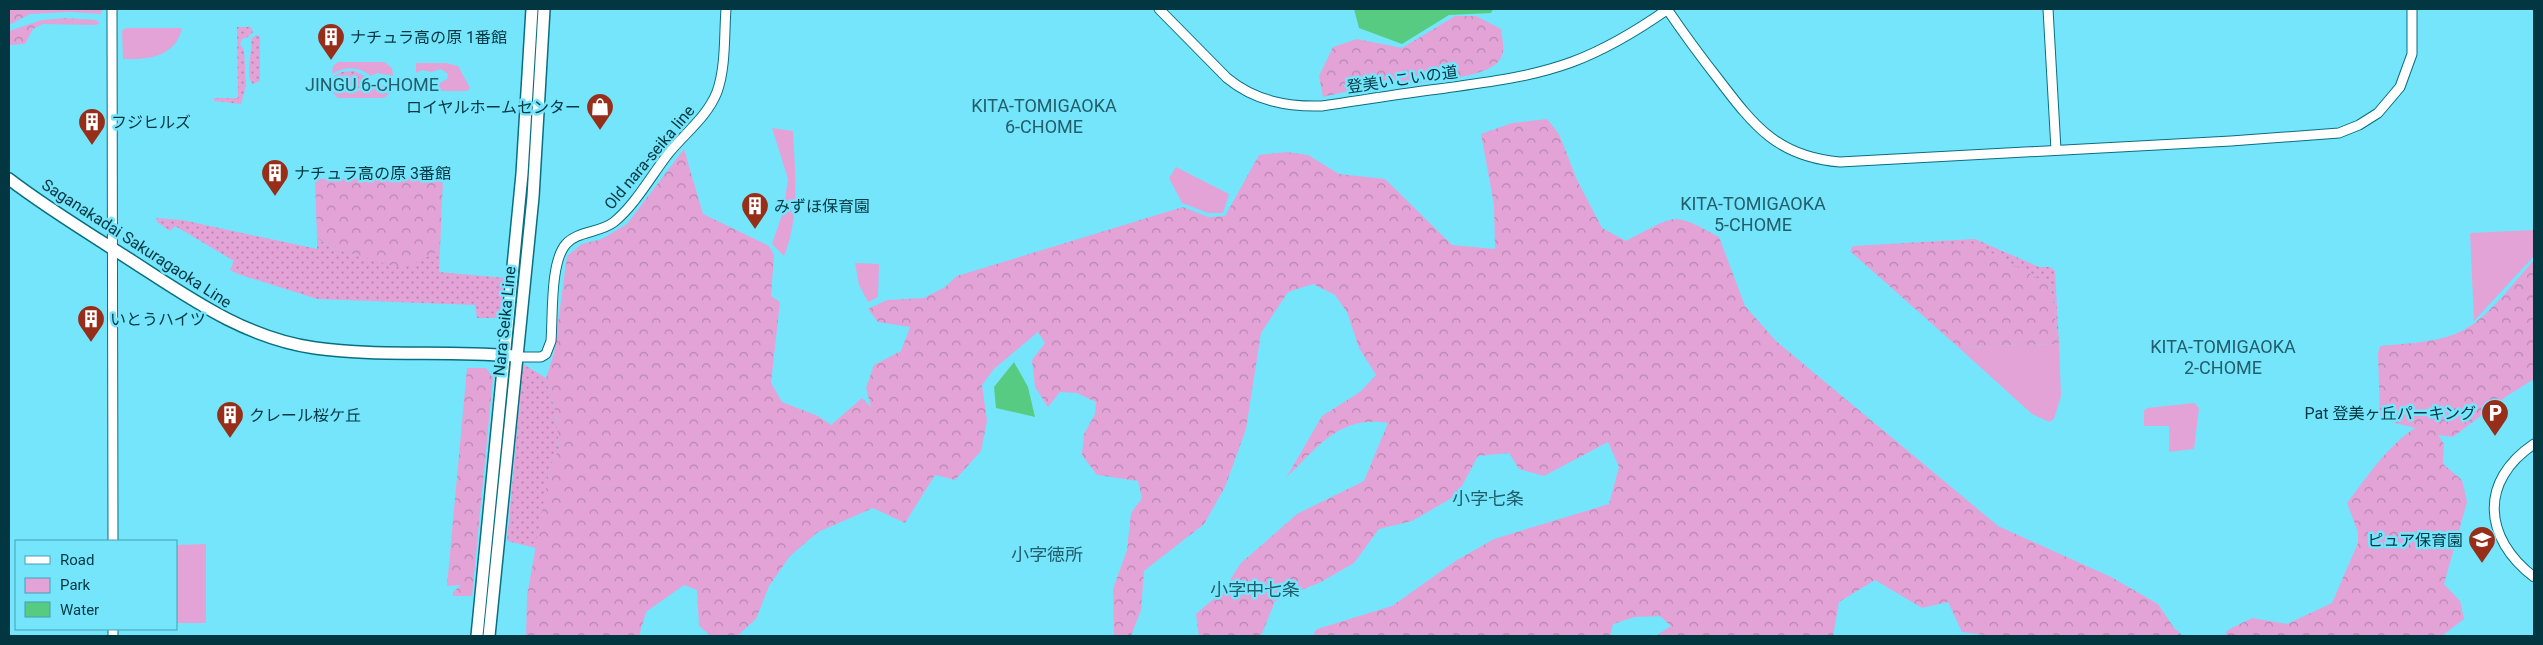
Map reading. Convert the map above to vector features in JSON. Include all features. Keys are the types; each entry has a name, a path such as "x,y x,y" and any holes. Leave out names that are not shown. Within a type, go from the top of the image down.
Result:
{"main road":[{"name":"Nara Seika Line","path":"477,636 522,174 532,9"},
{"name":"Nara Seika Line","path":"489,636 533,197 544,9"},
{"name":"Saganakadai Sakuragaoka Line","path":"9,179 40,202 209,312 245,329 276,339 316,348 346,351 517,357"}],"street":[{"path":"112,9 113,540"},
{"name":"Old nara-seika line","path":"517,357 542,357 548,350 551,341 557,262 566,244 575,238 603,228 620,217 669,153 708,111 717,90 722,70 726,9"},
{"name":"登美いこいの道","path":"1159,9 1232,82 1264,100 1303,107 1322,106 1510,79 1544,71 1574,61 1607,46 1638,30 1668,9"},
{"path":"1668,9 1747,117 1771,139 1802,155 1840,162 2328,136 2350,130 2378,113 2400,87 2412,54 2412,9"},
{"path":"2048,9 2056,150"},
{"path":"2534,444 2511,463 2502,476 2497,487 2495,508 2500,539 2514,560 2534,577"}],"green space":[{"path":"9,9 102,9 101,14 71,12 30,14 9,25"},
{"path":"1455,16 1476,16 1501,29 1503,51 1498,62 1488,69 1455,78 1365,88 1323,97 1319,76 1333,47 1357,39 1402,48"},
{"path":"65,18 96,20 100,23 96,25 43,24 33,29 25,44 9,45 9,31 42,20"},
{"path":"237,27 251,27 253,32 248,37 242,39 240,44 244,50 246,86 241,104 214,101 214,98 238,98"},
{"path":"126,28 182,28 179,38 167,51 142,59 123,59 122,31"},
{"path":"256,35 260,36 260,81 253,84 250,81 249,70 251,39"},
{"path":"338,62 384,62 392,68 393,76 377,73 371,76 362,70 352,68 332,74 333,66"},
{"path":"416,63 446,63 458,66 470,88 467,91 416,91 416,84 422,87 430,85 433,81 440,83 447,79 448,74 441,69 431,72 422,70 416,73"},
{"path":"354,71 367,77 368,83 360,88 350,89 341,87 333,81 333,76 342,72"},
{"path":"371,84 377,86 393,84 392,91 384,98 338,98 332,92 332,86 352,92 362,90"},
{"path":"1547,119 1559,134 1577,180 1602,228 1626,241 1657,225 1675,219 1692,223 1719,237 1745,306 1776,341 1998,526 2111,577 2158,604 2174,628 2183,636 1992,636 1962,632 1948,602 1922,608 1875,580 1839,602 1833,636 1656,636 1671,626 1660,616 1635,617 1613,624 1610,636 1312,636 1317,629 1392,606 1457,560 1494,539 1609,504 1619,467 1608,442 1544,476 1519,469 1509,453 1478,456 1457,495 1412,521 1379,529 1354,563 1321,582 1275,601 1261,636 1199,636 1196,614 1224,590 1240,564 1297,514 1364,481 1388,423 1371,422 1356,424 1343,429 1319,445 1286,478 1322,416 1360,392 1376,375 1359,348 1347,312 1335,295 1313,284 1288,292 1261,333 1246,429 1225,487 1204,524 1144,571 1141,610 1131,636 1114,636 1113,589 1127,550 1131,513 1142,498 1138,481 1097,475 1082,455 1084,434 1095,414 1096,402 1077,393 1060,392 1048,407 1035,387 1032,360 1045,343 1038,332 994,369 982,385 987,421 981,451 955,480 935,475 905,523 873,508 818,532 790,556 769,586 756,619 737,636 711,636 699,626 697,590 684,585 646,612 639,636 526,636 527,596 545,494 550,467 559,449 556,414 546,378 554,353 567,256 582,244 602,239 627,224 684,149 703,214 769,246 774,255 771,296 780,302 771,383 782,402 818,416 831,425 862,398 871,407 866,388 874,365 901,351 910,327 878,322 868,309 887,300 924,298 945,287 957,276 1183,207 1208,217 1225,216 1259,155 1287,152 1308,155 1339,174 1385,179 1452,245 1495,249 1494,205 1481,134 1512,123"},
{"path":"772,128 793,131 794,210 789,241 784,256 772,244 783,212 788,179"},
{"path":"1176,167 1229,194 1223,213 1208,213 1182,203 1169,178"},
{"path":"443,178 440,250 410,266 397,267 332,248 317,238 315,179"},
{"path":"156,218 182,220 317,249 317,238 332,248 360,256 425,256 440,250 439,272 505,278 500,318 477,318 475,305 317,299 230,270 234,261 175,226 170,231 157,222"},
{"path":"2534,230 2534,256 2474,321 2470,233"},
{"path":"1975,239 2039,267 2050,267 2055,271 2059,344 2050,285 1977,246 1853,246"},
{"path":"1977,245 2050,285 2059,344 1958,347 1850,251 1853,246"},
{"path":"2534,260 2534,379 2507,396 2453,437 2438,435 2444,444 2443,464 2462,480 2467,502 2444,584 2460,601 2464,619 2442,636 2224,636 2228,630 2252,618 2287,624 2332,603 2358,543 2358,532 2347,503 2386,453 2415,428 2380,419 2378,353 2380,346 2414,343 2447,337 2467,328 2494,306"},
{"path":"855,263 879,264 878,297 868,302 859,285"},
{"path":"2059,344 2061,396 2054,419 2049,422 2032,414 1958,347"},
{"path":"523,364 546,378 556,414 559,449 550,467 536,548 507,541"},
{"path":"467,368 486,368 493,377 472,596 453,596 453,592 461,585 447,586"},
{"path":"2194,403 2199,408 2194,449 2169,452 2169,426 2144,426 2144,411 2147,408"},
{"path":"206,544 206,623 178,623 178,545"}],"water":[{"path":"1354,9 1493,9 1491,13 1449,15 1402,44 1359,28"},
{"path":"1014,362 1028,387 1035,417 996,408 994,387"}],"place":[{"name":"ナチュラ高の原 1番館","path":"331,61"},
{"name":"ロイヤルホームセンター","path":"600,131"},
{"name":"フジヒルズ","path":"92,146"},
{"name":"ナチュラ高の原 3番館","path":"275,197"},
{"name":"みずほ保育園","path":"755,230"},
{"name":"いとうハイツ","path":"91,343"},
{"name":"Pat 登美ヶ丘パーキング","path":"2495,437"},
{"name":"クレール桜ケ丘","path":"230,439"},
{"name":"ピュア保育園","path":"2482,564"}],"district":[{"name":"JINGU 6-CHOME","path":"372,85"},
{"name":"KITA-TOMIGAOKA 6-CHOME","path":"1044,116"},
{"name":"KITA-TOMIGAOKA 5-CHOME","path":"1753,214"},
{"name":"KITA-TOMIGAOKA 2-CHOME","path":"2223,357"},
{"name":"小字七条","path":"1488,499"},
{"name":"小字徳所","path":"1047,555"},
{"name":"小字中七条","path":"1255,590"}]}
